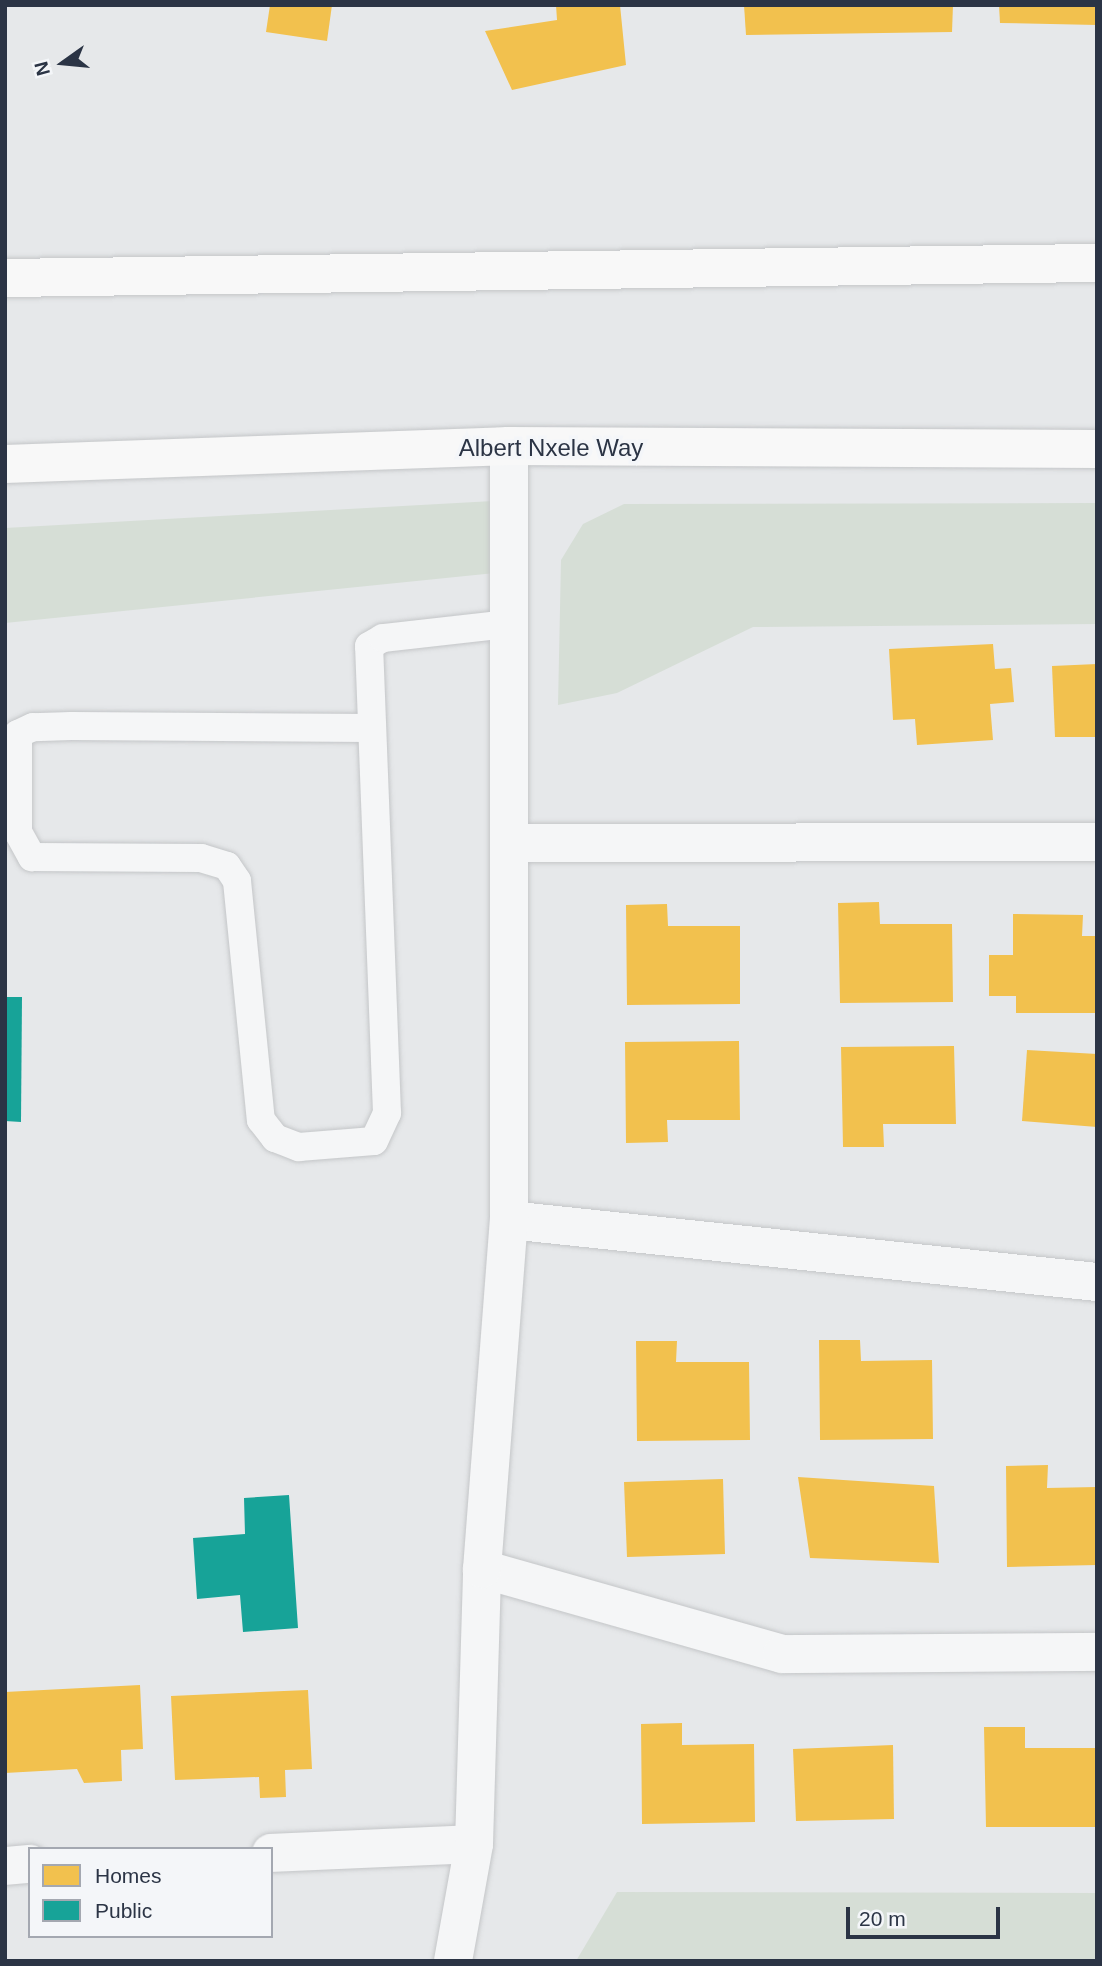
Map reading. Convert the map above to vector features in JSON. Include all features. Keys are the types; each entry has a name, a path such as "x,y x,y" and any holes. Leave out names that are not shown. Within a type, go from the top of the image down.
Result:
{"main road":[{"path":"5,278 1097,263"},
{"name":"Albert Nxele Way","path":"5,464 509,446 1097,450"}],"street":[{"path":"453,1961 474,1844 482,1569 509,1220 509,446"},
{"path":"510,843 1097,842"},
{"path":"509,1220 1097,1282"},
{"path":"482,1569 782,1654 1097,1652"},
{"path":"273,1853 474,1844"},
{"path":"5,1866 28,1864"}],"lane":[{"path":"369,728 71,726 33,727 18,734 18,832 32,857 201,859 232,874 261,1120 275,1138 299,1147 374,1141 387,1113 369,728 369,646 375,640 508,624"}],"shaded area":[{"path":"493,501 495,573 5,623 5,528"},
{"path":"1097,503 1097,624 753,627 617,693 558,705 561,560 583,524 624,504"},
{"path":"617,1892 1097,1893 1097,1961 576,1961"}],"building: Homes":[{"path":"270,5 332,5 327,41 266,32"},
{"path":"556,5 620,5 626,65 512,90 485,31 557,20"},
{"path":"744,5 953,5 952,32 746,35"},
{"path":"999,5 1097,5 1097,25 1000,23"},
{"path":"993,644 995,669 1011,668 1014,702 990,704 993,740 917,745 915,719 893,720 889,649"},
{"path":"1097,664 1097,737 1055,737 1052,666"},
{"path":"879,902 880,924 952,924 953,1002 840,1003 838,903"},
{"path":"667,904 668,926 740,926 740,1004 627,1005 626,905"},
{"path":"1013,914 1083,915 1082,936 1097,936 1097,1013 1016,1013 1016,996 989,996 989,955 1013,955"},
{"path":"739,1041 740,1120 667,1120 668,1142 626,1143 625,1042"},
{"path":"954,1046 956,1124 883,1124 884,1147 843,1147 841,1047"},
{"path":"1027,1050 1097,1054 1097,1127 1022,1121"},
{"path":"819,1340 860,1340 861,1361 932,1360 933,1439 820,1440"},
{"path":"636,1341 677,1341 676,1362 749,1362 750,1440 637,1441"},
{"path":"1048,1465 1047,1488 1097,1487 1097,1565 1007,1567 1006,1466"},
{"path":"798,1477 934,1486 939,1563 810,1558"},
{"path":"723,1479 725,1554 627,1557 624,1482"},
{"path":"140,1685 143,1749 121,1750 122,1781 84,1783 77,1769 5,1773 5,1692"},
{"path":"308,1690 312,1769 285,1770 286,1797 260,1798 259,1777 175,1780 171,1696"},
{"path":"682,1723 682,1745 754,1744 755,1822 642,1824 641,1724"},
{"path":"984,1727 1025,1727 1025,1748 1097,1748 1097,1827 986,1827"},
{"path":"893,1745 894,1819 796,1821 793,1749"}],"building: Public":[{"path":"5,997 22,997 21,1122 5,1121"},
{"path":"289,1495 298,1628 243,1632 240,1595 197,1599 193,1538 245,1534 244,1498"}]}
